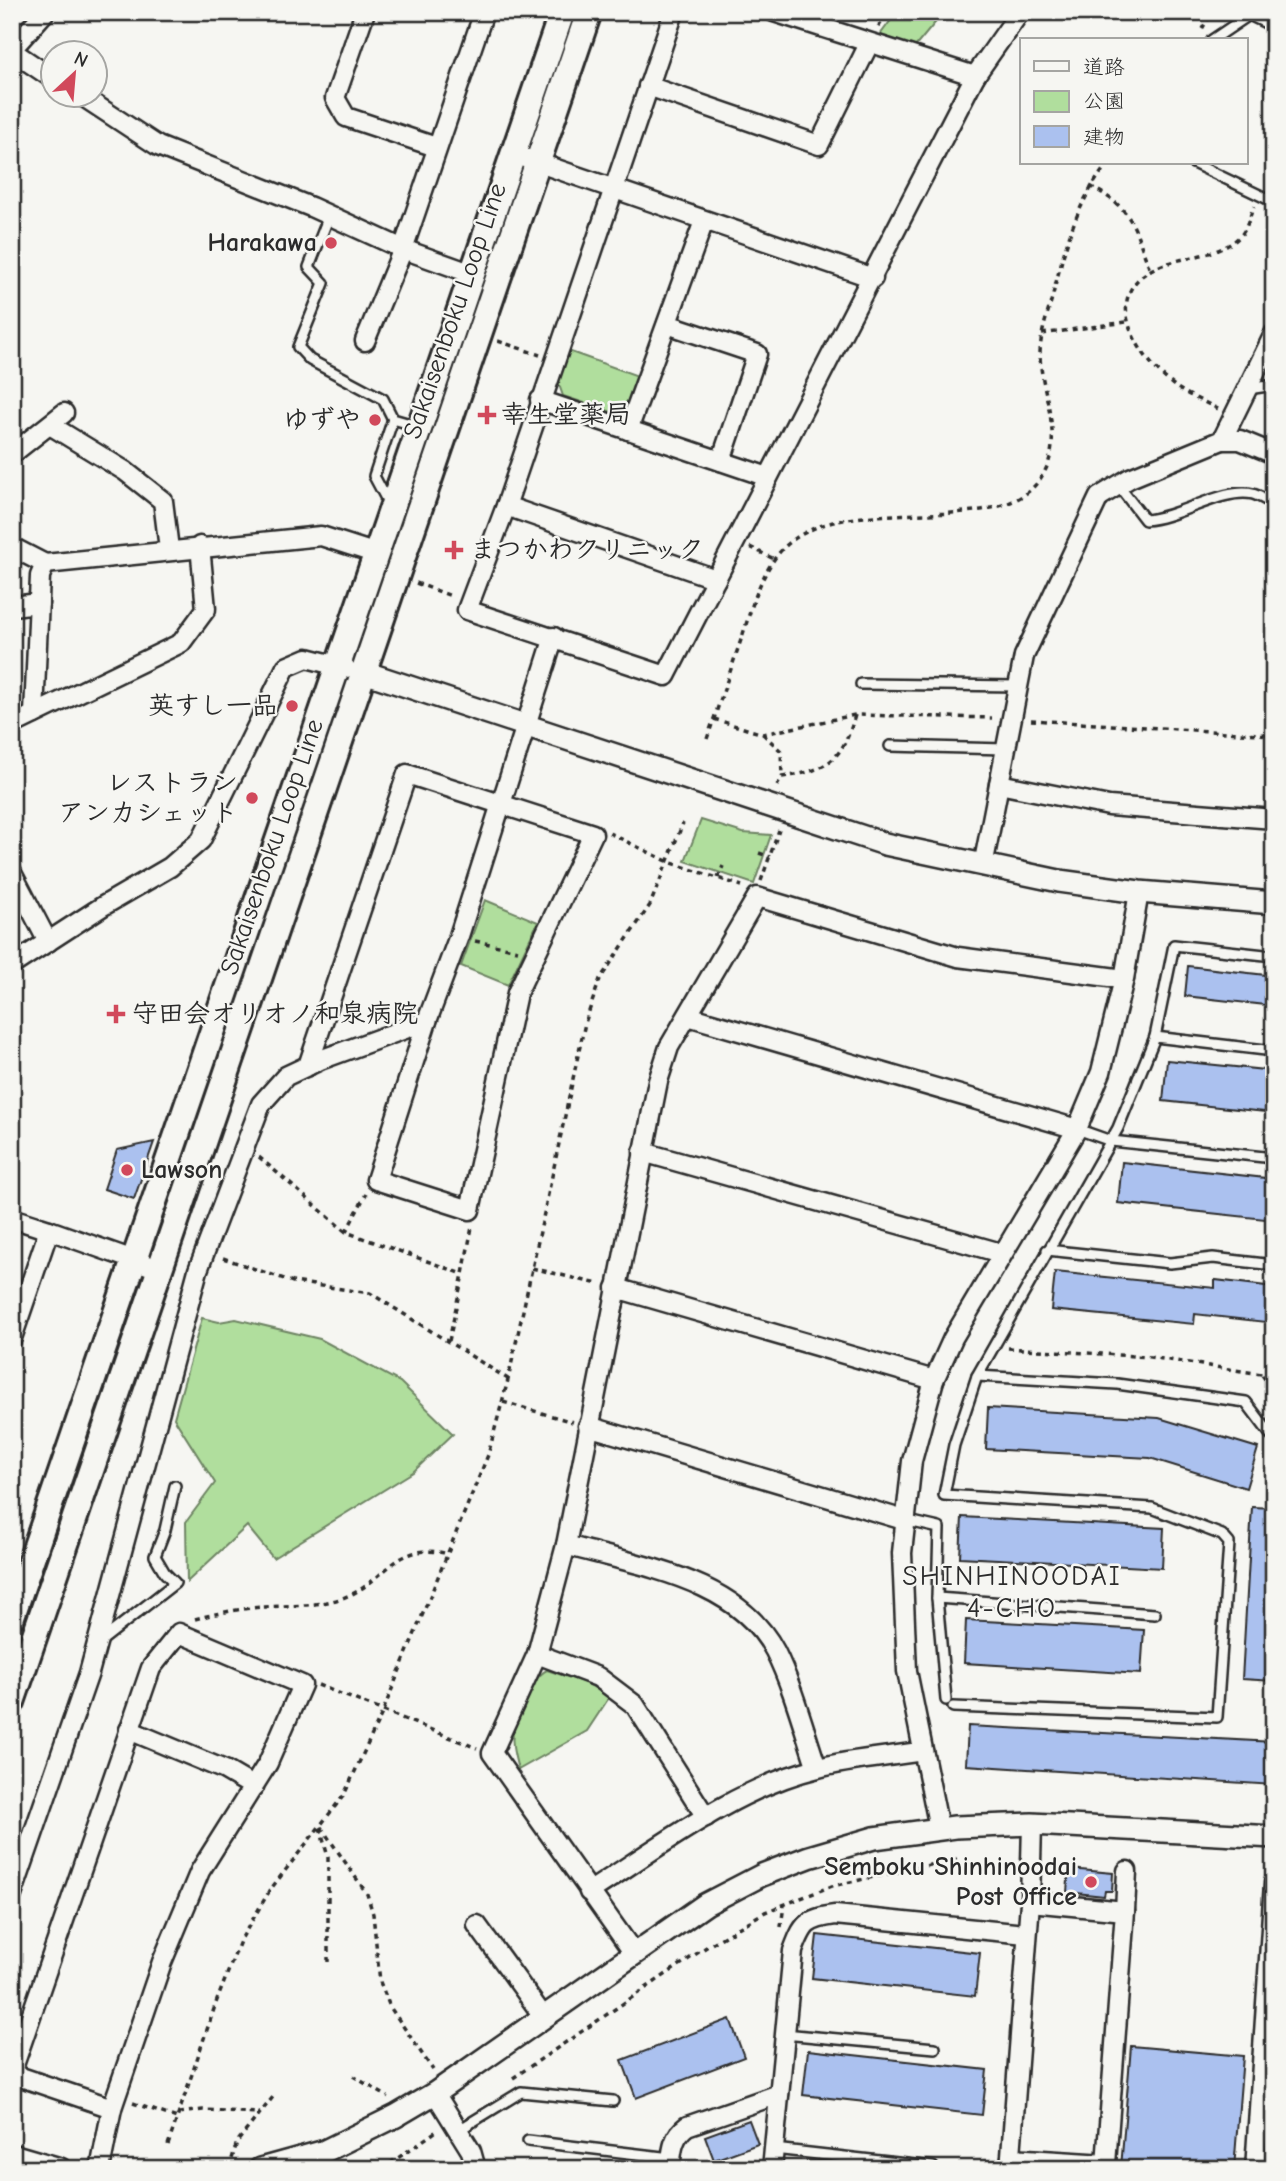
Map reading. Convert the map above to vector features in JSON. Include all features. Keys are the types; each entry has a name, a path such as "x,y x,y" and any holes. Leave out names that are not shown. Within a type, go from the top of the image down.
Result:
{"main road":[{"name":"Sakaisenboku Loop Line","path":"12,1616 562,12"},
{"name":"Sakaisenboku Loop Line","path":"12,1702 589,12"}],"street":[{"path":"38,68 12,50 45,12"},
{"path":"365,12 335,98 346,117 436,147"},
{"path":"365,341 403,248 484,12"},
{"path":"674,12 506,506 467,610 666,676 975,76 1020,12"},
{"path":"774,12 975,76"},
{"path":"648,86 819,145 869,44"},
{"path":"100,108 158,146 403,248 471,273"},
{"path":"513,154 873,278"},
{"path":"628,430 704,221"},
{"path":"667,324 757,354 721,461"},
{"path":"1222,440 1274,334"},
{"path":"540,400 768,477"},
{"path":"12,454 57,419 163,500 169,549"},
{"path":"983,866 1024,656 1099,497 1118,485 1222,440 1240,440 1274,454"},
{"path":"506,506 716,579"},
{"path":"12,547 45,564 169,549 321,536 377,554"},
{"path":"12,725 181,643 206,609 200,546"},
{"path":"34,714 40,576 45,564"},
{"path":"12,606 39,603"},
{"path":"308,1066 407,774 502,804 593,834 517,993 470,1210 376,1180 427,1021 459,936 502,804 524,726 554,637"},
{"path":"12,965 170,867 201,839 286,667 307,658 364,672 837,830 983,866 1139,892 1274,903"},
{"path":"999,784 1110,806 1274,819"},
{"path":"12,873 48,942"},
{"path":"939,1828 907,1671 902,1553 912,1461 934,1380 953,1338 1077,1129 1101,1072 1124,979 1139,892"},
{"path":"633,1952 492,1754 537,1654 566,1545 643,1152 658,1081 669,1047 757,897 958,957 1124,979"},
{"path":"688,1016 1077,1129"},
{"path":"12,1895 97,1644 204,1252 261,1104 286,1076 427,1021"},
{"path":"643,1152 1001,1253"},
{"path":"12,1217 159,1269"},
{"path":"12,1338 16,1317 49,1230"},
{"path":"616,1288 934,1380"},
{"path":"588,1426 904,1520"},
{"path":"566,1545 701,1585 734,1604 759,1626 775,1652 817,1768"},
{"path":"100,2169 112,2108 162,1962 200,1871 268,1763 302,1685 179,1633 151,1668 12,2072 112,2108"},
{"path":"537,1654 598,1677 635,1705 706,1817"},
{"path":"129,1730 225,1770 254,1787"},
{"path":"589,1892 706,1817 761,1789 817,1768 923,1751"},
{"path":"1032,1824 1030,1902 1010,2163 1106,2164 1113,2160 1127,1871"},
{"path":"260,2169 325,2151 396,2116 435,2082 543,2016 706,1904 762,1875 874,1838 939,1828 1032,1824 1274,1838"},
{"path":"1255,2169 1274,1882"},
{"path":"1030,1902 1125,1911"},
{"path":"772,2169 793,1951 802,1928 815,1917 835,1915 1026,1934"},
{"path":"477,1925 543,2016"},
{"path":"435,2082 471,2151 476,2169"},
{"path":"670,2163 678,2133 687,2126 779,2094"},
{"path":"14,2160 60,2169"}],"lane":[{"path":"1215,38 1250,14 1274,27"},
{"path":"1195,164 1274,202"},
{"path":"329,215 309,267 324,283 298,346 310,360 383,399 393,419 373,476 392,510"},
{"path":"1247,389 1274,385"},
{"path":"393,419 421,427"},
{"path":"1118,485 1145,520 1165,519 1221,496 1252,494 1274,504"},
{"path":"861,684 1018,686"},
{"path":"890,746 1005,749"},
{"path":"904,1520 939,1528 937,1598 950,1703 1217,1717 1228,1543 1222,1535 1152,1508 944,1495 954,1445 977,1376 1111,1141 1155,1037 1174,945 1274,956"},
{"path":"1155,1037 1274,1051"},
{"path":"1077,1129 1111,1141 1274,1158"},
{"path":"1047,1250 1170,1263 1213,1258 1274,1265"},
{"path":"977,1376 1117,1384 1245,1402 1274,1439"},
{"path":"97,1644 176,1583 165,1573 155,1556 165,1530 175,1486"},
{"path":"937,1598 1156,1614"},
{"path":"785,2034 935,2048"},
{"path":"458,2130 521,2092 613,2101"},
{"path":"528,2141 670,2163"},
{"path":"774,2149 933,2167"}],"path":[{"path":"707,739 756,593 774,559 805,531 838,520 985,509 1010,502 1037,484 1049,460 1053,426 1040,356 1042,334 1070,226 1090,186 1107,164"},
{"path":"1090,186 1115,199 1127,212 1150,270"},
{"path":"1233,417 1175,386 1144,354 1126,322 1124,308 1133,288 1150,270 1221,248 1241,235 1259,195"},
{"path":"1042,334 1126,322"},
{"path":"492,339 554,360"},
{"path":"750,547 774,559"},
{"path":"409,581 470,603"},
{"path":"763,734 855,715 1012,718 1274,735"},
{"path":"782,777 807,773 838,755 847,745 855,715"},
{"path":"714,719 763,734 781,751 782,777 777,786"},
{"path":"168,2145 240,1941 270,1890 344,1795 383,1711 488,1455 508,1380 585,1023 600,979 650,905 683,823"},
{"path":"757,897 779,830"},
{"path":"607,832 669,862 750,888 757,897"},
{"path":"760,853 770,857"},
{"path":"718,878 723,866"},
{"path":"489,946 515,948"},
{"path":"243,1146 253,1151 346,1232 463,1273"},
{"path":"346,1232 376,1180"},
{"path":"449,1342 472,1223 470,1210"},
{"path":"204,1252 293,1282 370,1293 508,1380"},
{"path":"533,1268 616,1288"},
{"path":"992,1347 1150,1356 1274,1376"},
{"path":"1262,1375 1274,1391"},
{"path":"502,1402 588,1426"},
{"path":"179,1633 189,1621 205,1616 261,1607 328,1603 351,1594 391,1565 416,1551 427,1548 449,1554"},
{"path":"315,1683 492,1754"},
{"path":"320,1828 328,1857 328,1962"},
{"path":"320,1828 367,1894 373,1914 380,1982 390,2007 435,2082"},
{"path":"506,2084 708,1946 765,1912 832,1886 957,1859"},
{"path":"353,2076 393,2100"},
{"path":"232,2159 237,2142 273,2097"},
{"path":"130,2102 178,2116 203,2110 260,2113"},
{"path":"382,2169 440,2129"}],"shaded area":[{"path":"1274,2037 1274,2169 1265,2169"}],"green space":[{"path":"897,12 944,12 915,47 880,35"},
{"path":"568,351 638,376 626,406 615,413 563,396 557,379"},
{"path":"701,820 743,833 771,835 754,884 685,861"},
{"path":"485,900 538,922 508,985 461,966"},
{"path":"202,1318 219,1322 236,1319 320,1339 400,1382 453,1434 413,1472 273,1558 247,1526 187,1582 186,1522 215,1483 174,1418"},
{"path":"547,1670 586,1683 610,1696 587,1731 518,1770 513,1742 515,1724 530,1688"}],"building":[{"path":"1188,966 1274,976 1274,1006 1185,996"},
{"path":"1167,1060 1274,1071 1274,1113 1163,1101"},
{"name":"Lawson","path":"154,1142 134,1199 104,1189 117,1150"},
{"path":"1122,1162 1274,1179 1274,1220 1118,1203"},
{"path":"1055,1272 1215,1288 1215,1280 1274,1287 1274,1323 1195,1314 1194,1324 1051,1310"},
{"path":"988,1408 1159,1418 1258,1448 1246,1488 1150,1458 986,1449"},
{"path":"1252,1507 1274,1508 1274,1681 1242,1679"},
{"path":"962,1517 1164,1528 1162,1568 960,1557"},
{"path":"966,1620 1144,1630 1141,1674 964,1663"},
{"path":"968,1726 1274,1742 1274,1785 966,1765"},
{"path":"1069,1869 1113,1873 1112,1891 1105,1891 1104,1896 1067,1892"},
{"path":"817,1935 980,1953 975,1996 812,1978"},
{"path":"730,2019 744,2057 636,2098 622,2060"},
{"path":"1131,2046 1243,2056 1234,2169 1121,2168"},
{"path":"808,2050 987,2070 982,2115 803,2095"},
{"path":"749,2120 758,2144 714,2160 705,2136"}],"place":[{"name":"Harakawa","path":"331,243"},
{"name":"幸生堂薬局","path":"487,415"},
{"name":"ゆずや","path":"375,420"},
{"name":"まつかわクリニック","path":"454,550"},
{"name":"英すし一品","path":"292,706"},
{"name":"レストラン アンカシェット","path":"252,798"},
{"name":"守田会オリオノ和泉病院","path":"116,1014"},
{"name":"Lawson","path":"127,1170"},
{"name":"Semboku Shinhinoodai Post Office","path":"1091,1882"}],"district":[{"name":"SHINHINOODAI 4-CHO","path":"1012,1592"}]}
